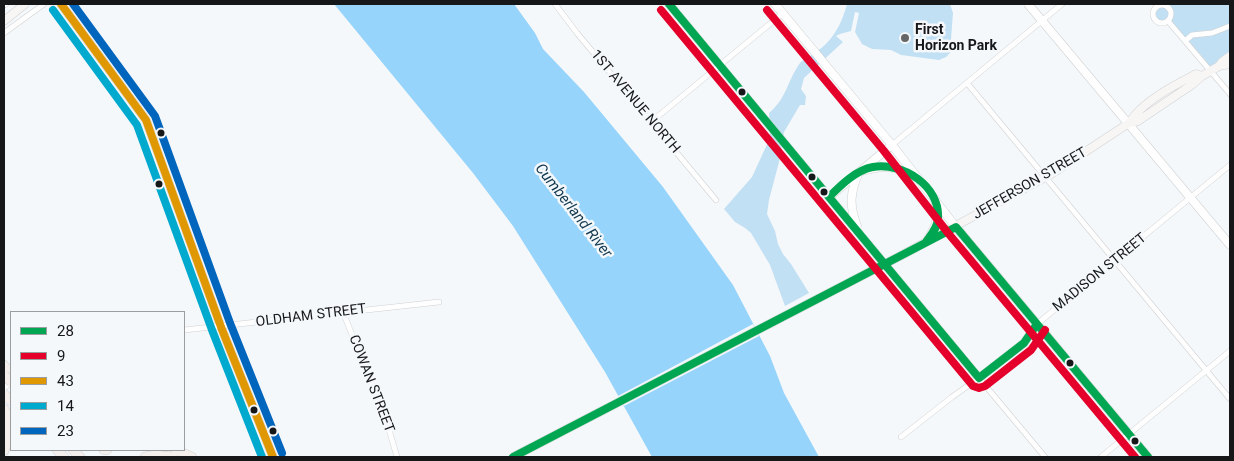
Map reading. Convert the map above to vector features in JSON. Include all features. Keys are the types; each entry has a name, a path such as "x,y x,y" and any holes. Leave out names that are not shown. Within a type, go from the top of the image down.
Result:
{"highway":[{"path":"4,451 8,431 5,411"},
{"path":"178,451 192,457"},
{"path":"145,457 155,455 173,457"}],"main road":[{"path":"4,21 26,4"},
{"name":"JEFFERSON STREET","path":"1219,66 1230,56"},
{"name":"JEFFERSON STREET","path":"513,457 956,227 1046,177 1129,123 1138,121 1210,71 1219,66 1230,64"},
{"path":"926,242 937,221 938,212 935,199"}],"street":[{"path":"4,33 44,4"},
{"path":"62,4 146,120 221,327 273,457"},
{"name":"1ST AVENUE NORTH","path":"555,4 716,200"},
{"path":"669,4 1045,457"},
{"path":"775,4 892,145 956,227 1148,457"},
{"path":"1028,4 1230,245"},
{"path":"828,197 1062,4"},
{"path":"1155,5 1169,8 1171,14 1168,21 1161,23 1155,19 1153,14 1155,5"},
{"path":"652,122 783,13"},
{"path":"1168,21 1230,94"},
{"path":"1185,41 1192,35 1212,33 1230,26"},
{"path":"967,83 1230,399"},
{"name":"MADISON STREET","path":"902,437 1024,343 1037,324 1230,165"},
{"path":"861,235 851,209 850,199 859,172 872,168 890,167 900,169 919,179"},
{"name":"OLDHAM STREET","path":"185,330 439,302"},
{"name":"COWAN STREET","path":"343,312 388,426 397,457"},
{"path":"1101,457 1230,351"}],"shaded area":[{"path":"847,4 950,4 953,13 950,53 939,60 901,55 891,50 872,49 862,44 855,32 859,13 855,12 851,31 836,36 843,42 804,78 801,89 806,96 805,105 800,105 784,132 767,214 783,254 809,293 785,306 770,265 751,233 735,222 724,209 752,177 770,138 769,113 780,101 800,63 822,48 832,37"},
{"path":"1153,4 1230,4 1230,64 1210,71 1168,21 1161,23 1155,19 1153,14 1156,7"}],"water":[{"name":"Cumberland River","path":"334,4 514,4 535,33 543,49 584,92 663,187 733,285 770,356 784,393 819,457 652,457 605,372 513,226 473,173"}],"pier":[{"path":"753,324 759,336 624,406 618,396"}],"transit line":[{"name":"43","path":"61,4 146,120 221,327 273,457"},
{"name":"23","path":"73,4 155,116 230,323 282,453"},
{"name":"28","path":"669,4 979,378 1024,343 1037,324"},
{"name":"14","path":"53,10 137,125 212,330 262,457"},
{"name":"9","path":"661,10 973,386 979,388 985,386 1031,350 1045,330"},
{"name":"9","path":"767,10 884,151 948,233 1135,457"},
{"name":"28","path":"829,197 849,179 861,171 873,167 896,168 907,173 926,186 937,206 937,225 926,242"},
{"name":"28","path":"513,457 956,227 1148,457"}],"place":[{"name":"First Horizon Park","path":"905,38"}]}
